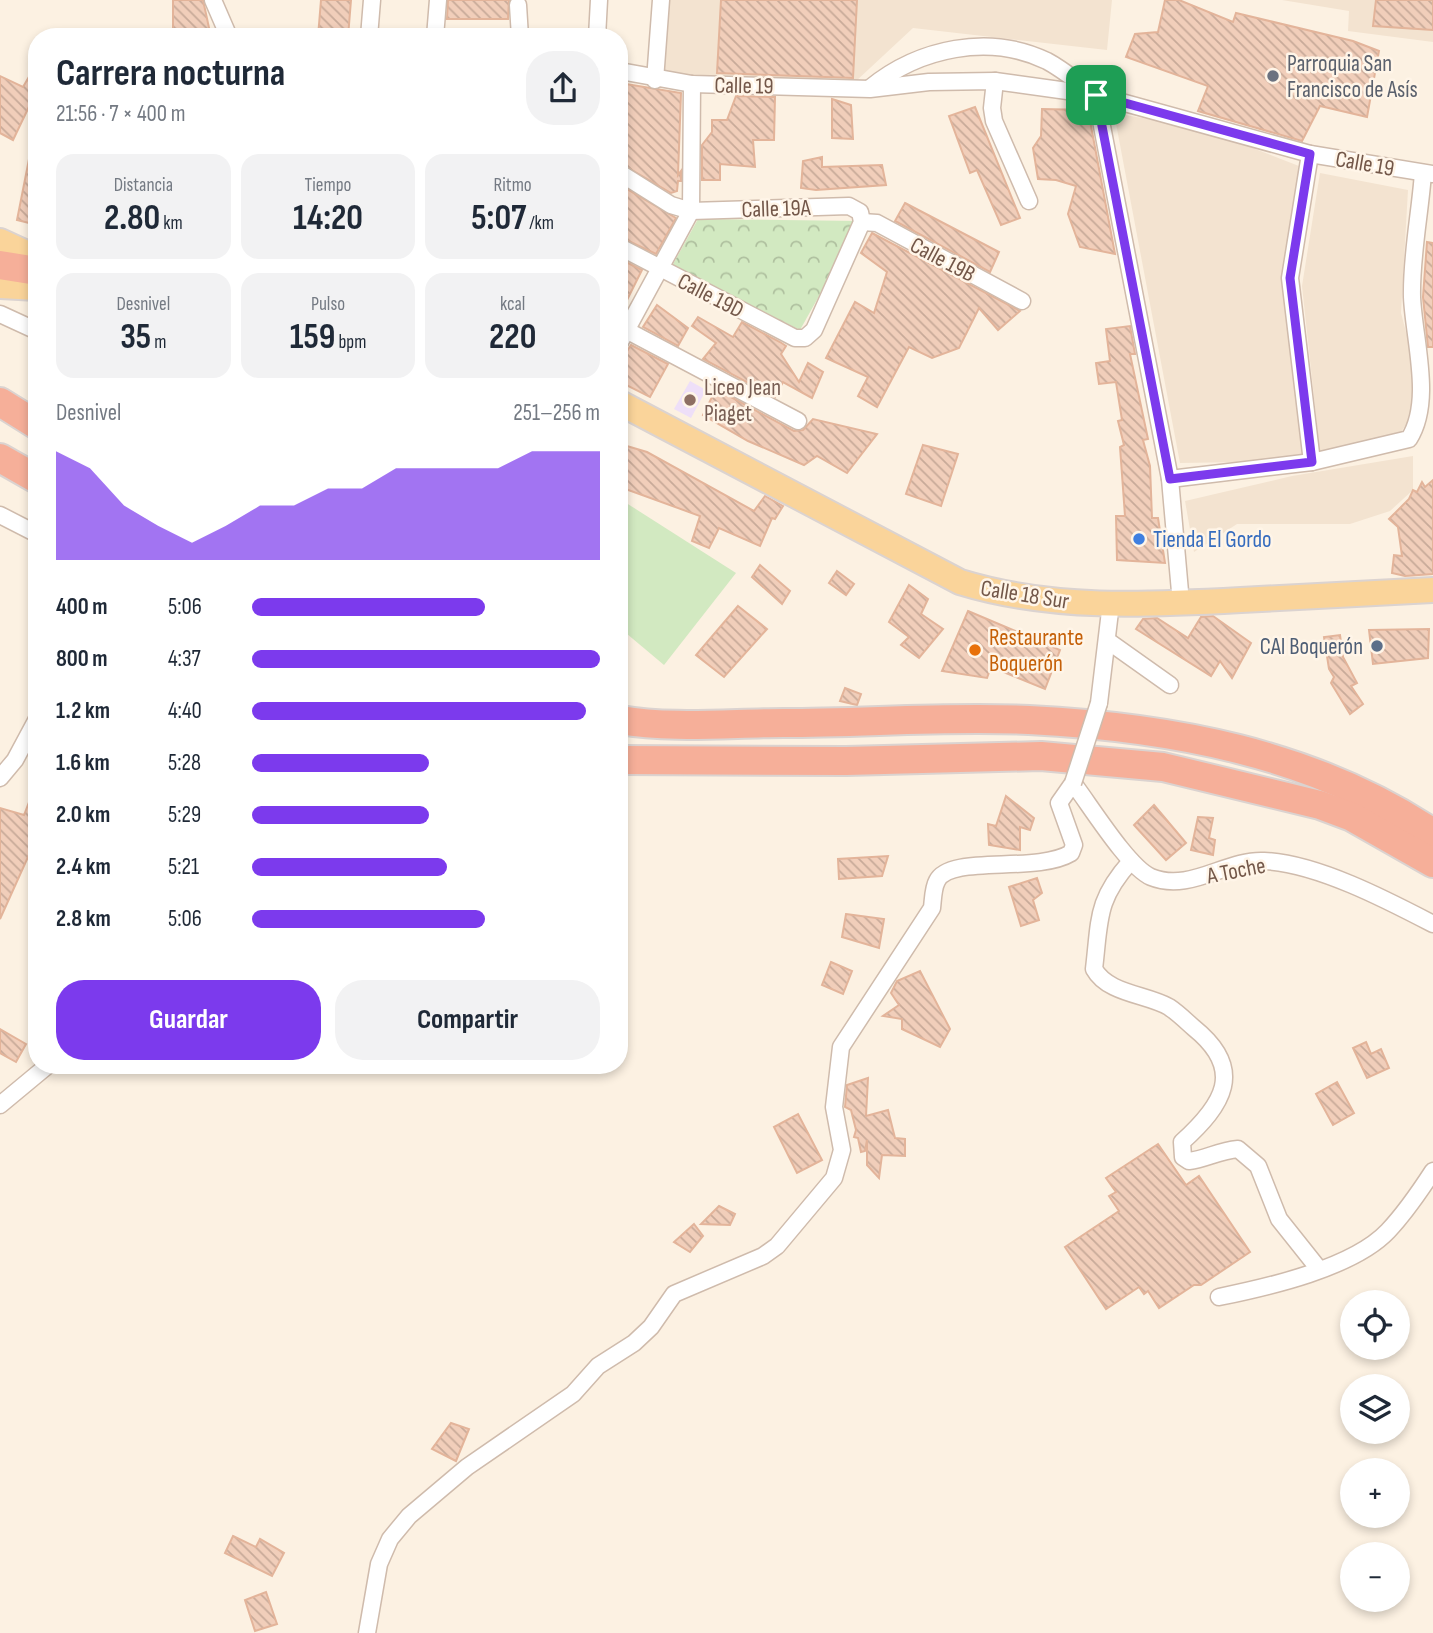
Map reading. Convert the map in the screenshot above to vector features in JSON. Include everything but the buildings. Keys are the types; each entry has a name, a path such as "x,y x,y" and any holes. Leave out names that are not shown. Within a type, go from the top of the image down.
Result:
{"highway":[{"path":"10,284 28,275"},
{"path":"0,402 28,419"},
{"path":"0,458 28,474"},
{"path":"628,720 774,723 1028,720 1163,733 1257,752 1335,780 1405,814 1433,833"},
{"path":"628,760 846,761 1041,756 1163,766 1320,805 1352,817 1433,863"}],"main road":[{"path":"0,241 28,254"},
{"name":"Calle 18 Sur","path":"628,407 960,582 1001,594 1051,601 1181,603 1433,590"}],"street":[{"path":"213,0 225,28"},
{"path":"370,28 372,0"},
{"path":"436,28 438,0"},
{"path":"597,28 599,0"},
{"path":"655,80 661,0"},
{"path":"518,5 519,28"},
{"name":"Calle 19","path":"870,89 908,63 937,52 977,46 1013,50 1048,61 1096,95"},
{"name":"Calle 19","path":"628,73 655,80 692,84 870,89 929,82 995,81 1096,95 1310,154 1428,174"},
{"path":"995,81 992,108 994,121 1029,201"},
{"path":"628,327 691,211 692,84"},
{"path":"1096,95 1170,479 1181,603"},
{"path":"1310,154 1290,278 1312,462"},
{"path":"1170,479 1312,462 1402,443 1414,433 1429,391 1412,296 1428,174"},
{"path":"628,178 671,205 691,211"},
{"name":"Calle 19A","path":"691,211 849,206 861,217"},
{"name":"Calle 19B","path":"861,217 1022,301"},
{"name":"Calle 19D","path":"628,251 795,338 805,338 814,330 861,217"},
{"path":"0,314 28,327"},
{"path":"628,338 798,421"},
{"path":"0,515 28,529"},
{"path":"367,1633 379,1564 390,1539 409,1516 467,1467 573,1394 598,1366 634,1343 650,1327 674,1294 763,1256 777,1246 834,1178 842,1150 834,1107 841,1047 932,908 937,881 948,869 965,865 1035,865 1072,853 1074,845 1059,803 1073,783 1099,703 1111,603"},
{"path":"1108,642 1170,685"},
{"path":"0,778 15,760 28,736"},
{"name":"A Toche","path":"1073,783 1131,861 1152,877 1177,883 1261,860 1292,863 1385,900 1433,924"},
{"path":"1131,861 1110,884 1102,906 1094,969 1104,982 1169,1007 1206,1038 1224,1065 1222,1095 1203,1123 1182,1142 1183,1157 1189,1161 1196,1160 1216,1151 1238,1149 1258,1167 1279,1219 1318,1268"},
{"path":"0,1105 37,1074"},
{"path":"1219,1297 1289,1281 1318,1268 1351,1259 1387,1232 1433,1171"}],"shaded area":[{"path":"666,0 1112,0 1107,50 913,28 855,82 660,74"},
{"path":"1282,0 1433,0 1433,42 1348,31 1349,11"},
{"path":"1114,113 1204,129 1304,168 1282,270 1305,461 1180,463"},
{"path":"1320,173 1408,190 1401,313 1423,397 1398,437 1320,453 1302,286"},
{"name":"Liceo Jean Piaget","path":"690,381 706,390 691,418 674,409"},
{"path":"1413,456 1413,490 1390,511 1350,524 1237,524 1194,552 1185,501 1292,476"}],"green space":[{"path":"698,219 861,221 800,330 672,266"},
{"path":"628,504 736,573 664,665 628,635"}],"place":[{"name":"Parroquia San Francisco de Asís","path":"1273,76"},
{"name":"Liceo Jean Piaget","path":"690,400"},
{"name":"Tienda El Gordo","path":"1139,539"},
{"name":"CAI Boquerón","path":"1377,646"},
{"name":"Restaurante Boquerón","path":"975,650"}],"route":[{"path":"1096,95 1310,154 1290,278 1312,462 1170,479 1096,95"}]}
